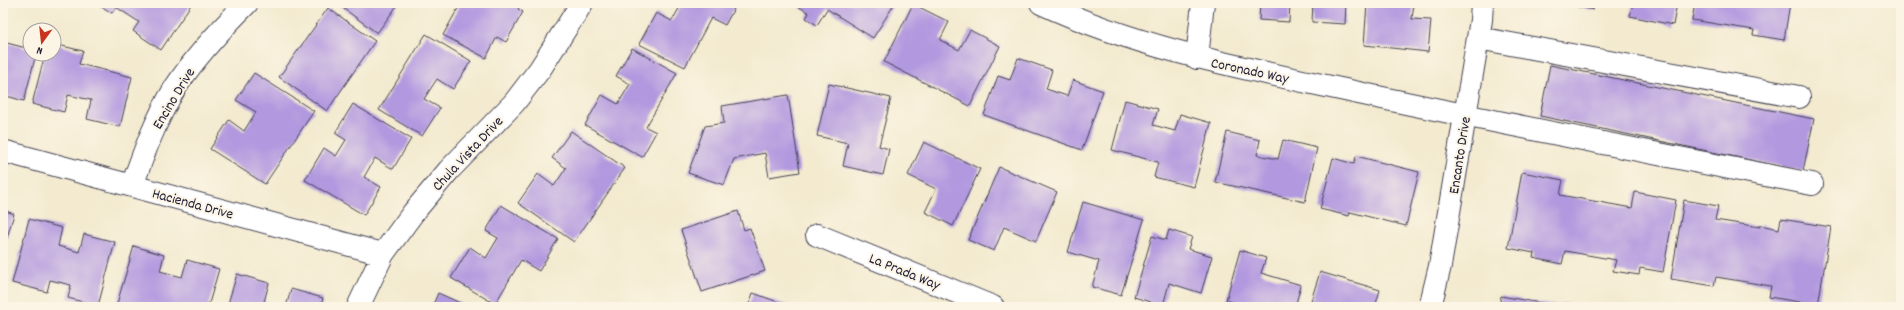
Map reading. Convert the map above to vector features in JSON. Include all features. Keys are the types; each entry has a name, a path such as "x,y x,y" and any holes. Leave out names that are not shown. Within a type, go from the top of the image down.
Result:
{"street":[{"name":"Encino Drive","path":"132,186 150,135 176,87 216,34 247,3"},
{"name":"Chula Vista Drive","path":"358,307 383,254 413,213 449,170 514,103 540,69 582,3"},
{"name":"Coronado Way","path":"1041,3 1070,17 1197,58 1466,116 1812,184"},
{"path":"1197,58 1203,3"},
{"name":"Encanto Drive","path":"1430,307 1440,266 1466,116 1482,3"},
{"path":"1478,38 1799,97"},
{"name":"Hacienda Drive","path":"3,151 383,254"},
{"name":"La Prada Way","path":"817,235 993,307"}],"building":[{"path":"96,3 192,3 161,50 133,31 139,22 116,7 112,13"},
{"path":"336,3 399,3 377,33"},
{"path":"461,3 521,3 518,9 523,12 506,42 497,37 486,58 443,35"},
{"path":"682,3 737,3 725,25 711,18 685,67 639,44 656,13 672,21"},
{"path":"793,3 895,3 873,38 827,9 817,25 806,18 809,13"},
{"path":"1260,3 1290,3 1289,22 1259,20"},
{"path":"1313,3 1346,3 1345,24 1312,22"},
{"path":"1367,3 1414,3 1412,19 1431,20 1428,52 1364,45"},
{"path":"1561,3 1594,3 1593,10"},
{"path":"1633,3 1677,3 1673,25 1630,16"},
{"path":"1695,3 1790,3 1784,40 1753,35 1754,30 1692,20"},
{"path":"913,4 949,22 940,40 959,50 970,30 1000,46 970,106 884,62"},
{"path":"328,8 375,41 327,111 279,77"},
{"path":"426,34 471,61 453,89 437,79 424,99 440,108 422,136 379,110"},
{"path":"3,42 22,47 22,62 34,62 24,101 3,95"},
{"path":"62,46 83,51 79,64 132,77 120,127 87,119 91,100 68,95 64,112 32,104 43,62 62,62"},
{"path":"632,48 677,73 646,127 656,132 642,157 585,125 602,95 618,104 630,84 616,76"},
{"path":"1018,58 1052,70 1046,89 1067,96 1073,80 1103,91 1082,150 984,115 998,76 1010,80"},
{"path":"1550,65 1814,119 1803,171 1540,116"},
{"path":"254,73 314,111 265,184 210,149 229,120 244,131 256,112 236,100"},
{"path":"829,84 891,98 879,146 889,149 883,175 843,166 848,143 817,136"},
{"path":"788,95 800,172 769,177 765,153 734,159 724,185 688,173 705,126 724,123 722,106"},
{"path":"1125,100 1158,109 1153,125 1175,131 1180,114 1211,123 1194,187 1154,177 1158,162 1112,150"},
{"path":"353,104 411,139 393,169 375,158 364,177 381,187 364,215 305,180 324,148 336,156 346,140 335,133"},
{"path":"571,131 625,168 574,242 518,203 538,174 554,186 566,168 552,158"},
{"path":"1227,132 1260,140 1257,155 1278,159 1283,140 1317,148 1305,202 1215,182"},
{"path":"924,142 980,169 953,226 925,212 936,189 908,175"},
{"path":"1356,156 1419,172 1406,226 1350,212 1349,216 1320,209 1333,158 1354,164"},
{"path":"999,167 1057,192 1036,241 1004,227 994,251 968,240"},
{"path":"1522,172 1563,180 1560,195 1632,208 1635,192 1676,200 1663,272 1640,268 1639,275 1613,271 1616,260 1565,251 1562,264 1533,258 1534,253 1508,248"},
{"path":"1684,200 1718,206 1715,220 1760,227 1760,225 1779,229 1781,219 1831,227 1818,305 1769,297 1771,286 1716,277 1714,286 1671,279"},
{"path":"1083,202 1144,220 1121,295 1092,287 1099,261 1068,252"},
{"path":"501,205 558,239 539,271 521,260 495,304 451,278 470,247 486,258 498,238 486,231"},
{"path":"3,210 14,214 3,251"},
{"path":"738,211 744,230 750,228 765,271 702,292 681,230"},
{"path":"29,219 62,228 58,246 79,252 84,234 115,242 98,306 68,298 71,285 50,280 47,292 12,283"},
{"path":"1169,230 1192,237 1188,249 1212,256 1201,293 1169,283 1163,306 1134,297 1152,236 1166,240"},
{"path":"134,246 164,255 160,271 182,277 187,260 219,269 208,307 164,307 154,304 154,307 116,307"},
{"path":"1240,250 1266,258 1261,273 1301,285 1295,307 1249,307 1226,300"},
{"path":"1320,272 1380,290 1375,307 1309,307"},
{"path":"237,274 269,283 264,302 282,307 227,307"},
{"path":"291,289 323,298 321,307 286,307"},
{"path":"438,293 469,307 432,307"},
{"path":"753,293 792,307 748,307"},
{"path":"1501,296 1557,306 1557,307 1499,307"},
{"path":"1562,303 1580,306 1580,307 1562,307"}]}
